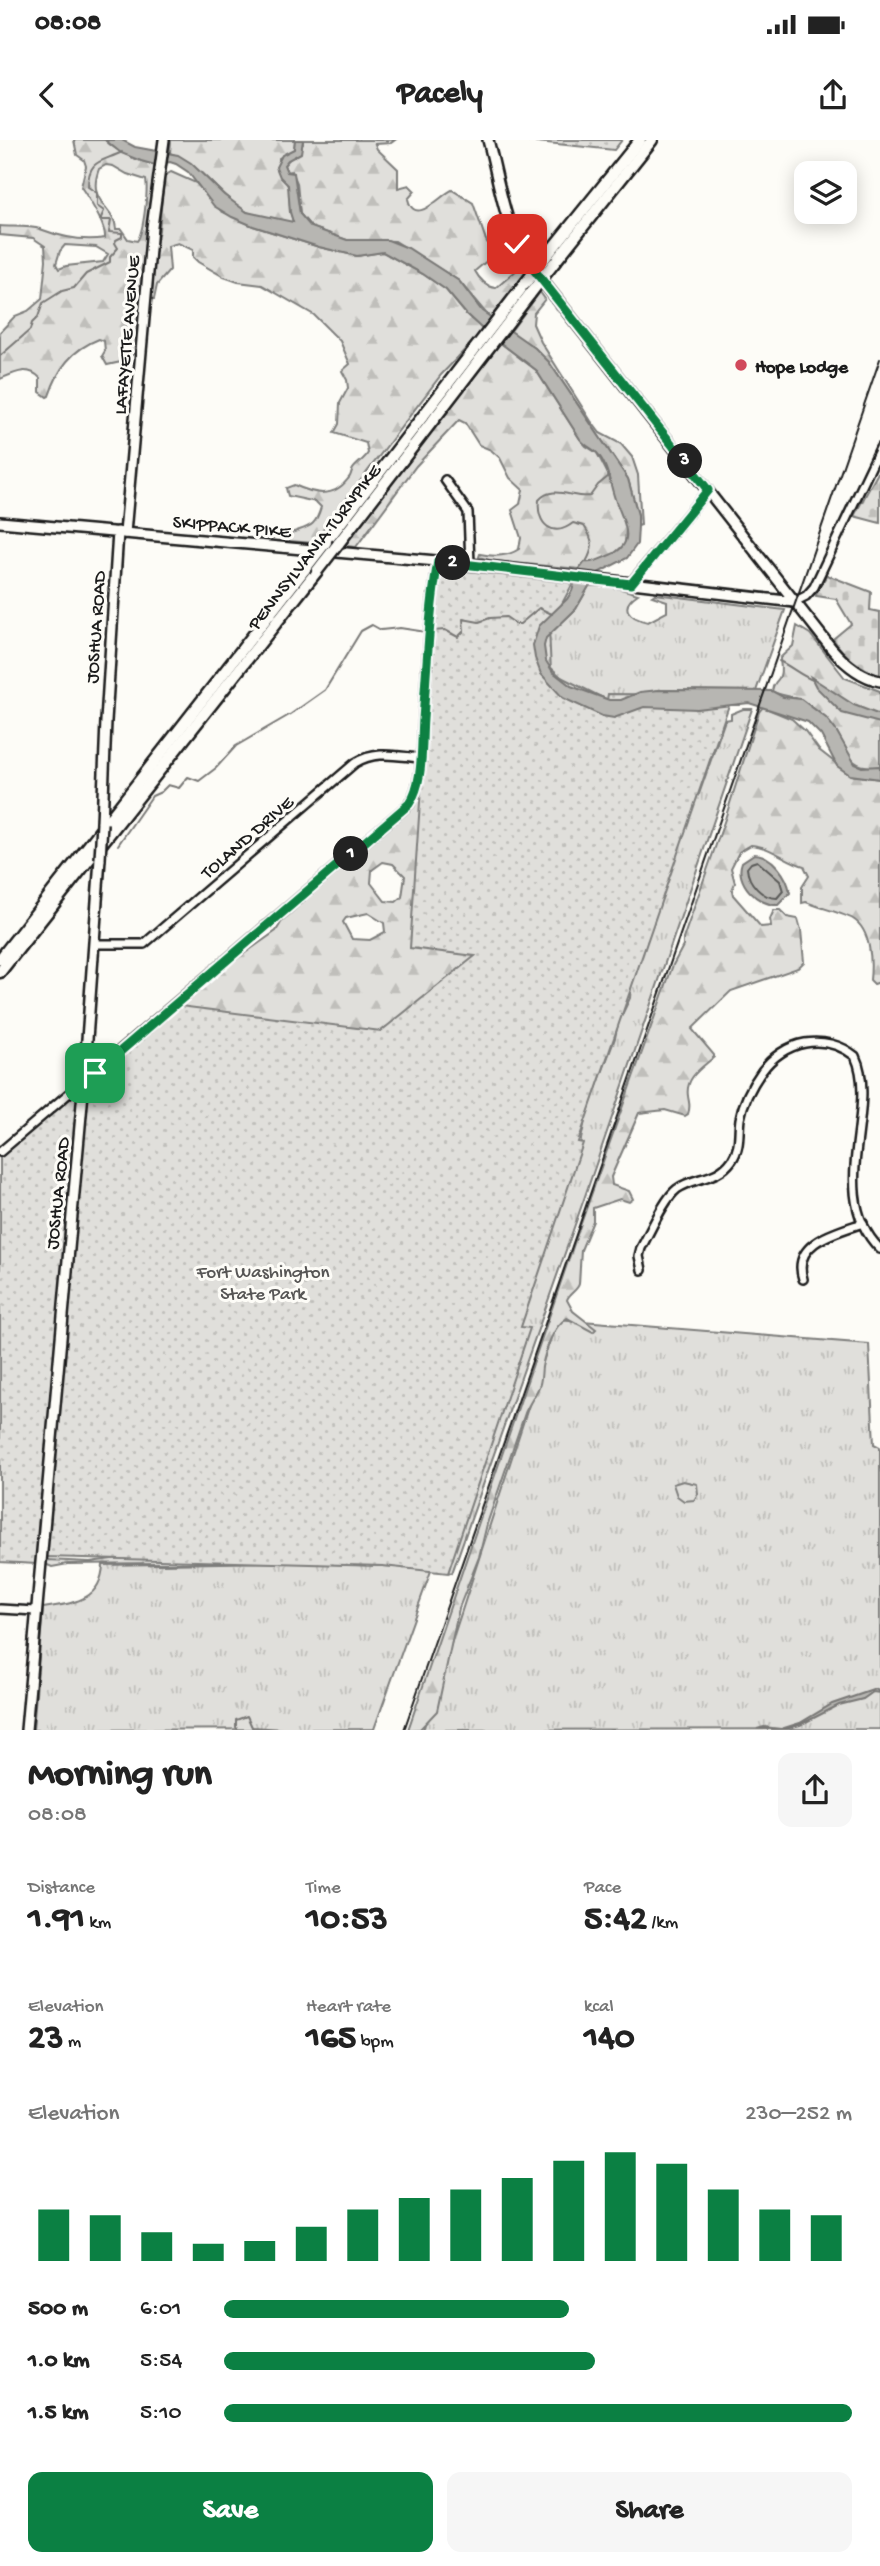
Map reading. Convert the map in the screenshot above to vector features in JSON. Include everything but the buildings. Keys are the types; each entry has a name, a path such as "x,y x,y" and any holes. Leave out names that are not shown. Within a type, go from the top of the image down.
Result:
{"highway":[{"name":"PENNSYLVANIA TURNPIKE","path":"551,259 640,140"},
{"name":"PENNSYLVANIA TURNPIKE","path":"0,959 527,289 652,140"},
{"name":"PENNSYLVANIA TURNPIKE","path":"0,972 338,544 476,355"}],"main road":[{"path":"488,140 504,206 517,245 794,602 847,666 869,679 880,681"},
{"name":"LAFAYETTE AVENUE","path":"121,533 163,144"},
{"name":"SKIPPACK PIKE","path":"0,522 470,564 794,602"},
{"name":"JOSHUA ROAD","path":"26,1730 84,1081 121,533"},
{"path":"772,600 780,592 780,584"}],"street":[{"path":"794,602 806,596 814,587 880,448"},
{"path":"445,480 468,512 470,564"},
{"path":"631,584 708,490"},
{"path":"0,1152 409,804 415,795 420,758 438,561"},
{"name":"TOLAND DRIVE","path":"94,944 144,944 366,756 377,754 420,758"},
{"path":"642,1270 639,1256 641,1248 673,1194 683,1186 717,1173 734,1156 739,1143 743,1105 762,1070 774,1057 801,1044 829,1043 853,1054 871,1075"},
{"path":"864,1180 860,1204 863,1223 880,1249"},
{"path":"803,1279 801,1266 811,1247 828,1234 863,1223"},
{"path":"0,1609 36,1612"}],"green space":[{"path":"74,140 105,140 128,156 155,165 135,353 121,362 107,365 102,356 105,351 104,341 99,339 89,344 67,361 47,397 40,392 40,378 31,372 21,371 0,379 0,332 15,316 28,311 42,299 46,260 45,246 33,238 0,235 0,226 36,228 80,239 105,238 100,220 81,187 86,166 84,160 77,155","holes":["106,165 146,180 145,211 137,241 128,239 121,229 116,229 111,215 98,197 96,180 99,169","65,245 96,247 108,254 103,262 59,269 56,264"]},
{"path":"171,140 295,140 294,149 279,158 289,189 290,212 294,223 245,211 191,164 170,153"},
{"path":"303,140 395,140 391,143 375,144 398,169 398,188 409,185 415,191 408,199 411,207 422,210 452,190 473,203 492,251 489,259 475,271 481,280 496,288 518,269 524,269 526,272 490,318 459,281 395,241 347,240 311,227 300,214 297,183 292,171 287,172 284,165 303,144"},
{"path":"518,140 622,140 614,150"},
{"path":"171,172 196,183 221,211 253,226 357,256 383,252 446,290 481,328 536,370 580,439 597,453 610,478 626,527 625,544 614,554 580,569 493,561 479,557 480,554 505,555 519,549 521,538 512,510 520,504 523,490 510,478 500,458 479,445 465,423 459,420 416,466 356,547 345,546 355,529 490,356 472,342 441,375 313,543 289,541 291,533 314,523 321,507 316,502 288,496 286,488 294,485 323,493 336,490 368,453 366,443 334,433 339,424 340,403 348,388 342,371 350,364 340,341 314,315 262,285 224,277 198,262 193,257 193,250 178,243 168,246 170,270 157,285 154,299 150,299 151,267 159,230 164,176"},
{"path":"540,292 545,299 534,313 533,324 541,342 591,421 600,433 621,444 632,457 638,475 641,525 638,526 638,515 628,479 557,374 535,348 510,332"},
{"path":"880,469 880,523 854,516"},
{"name":"Fort Washington State Park","path":"440,568 573,583 549,628 551,672 607,700 608,694 743,695 739,705 729,705 578,1142 583,1143 521,1327 530,1328 448,1573 383,1566 45,1557 37,1564 0,1562 0,1156 180,1006 381,1031 475,956 410,948"},
{"path":"827,575 871,592 870,610 880,612 880,676 854,661 833,639 851,624 836,599 816,596"},
{"path":"589,586 611,586 638,594 628,603 628,611 636,618 648,622 667,612 667,601 652,596 655,594 785,610 756,691 659,690 609,700 571,686 548,665 546,638 576,609"},
{"path":"797,626 810,634 845,678 880,691 880,766 858,764 851,759 838,734 824,717 800,700 772,691 781,673 780,658 793,646"},
{"path":"433,675 537,892 55,1439 89,1082 217,973 276,931 282,921 304,901 414,807 424,776","holes":["383,862 393,864 405,876 402,897 396,902 385,901 371,883 372,870","368,913 384,923 385,932 370,940 352,939 343,922 346,918"]},
{"path":"763,707 792,719 819,750 851,775 880,779 880,982 874,984 870,980 869,946 859,924 844,915 802,903 802,887 809,876 804,866 758,846 751,845 739,852 731,868 735,883 733,895 761,927 771,926 770,919 774,910 780,910 787,917 798,919 804,962 798,968 731,991 692,1029 714,1057 689,1083 688,1114 685,1116 665,1110 639,1113 611,1177 612,1185 629,1191 633,1199 629,1202 620,1199 593,1208 593,1221 581,1250 579,1284 567,1300 573,1311 596,1329 593,1332 567,1318 550,1339 543,1361 541,1381 525,1413 487,1524 479,1557 459,1608 437,1711 420,1729 408,1730 579,1229 673,965 683,946 683,939 759,712"},
{"path":"752,709 452,1573 438,1570 575,1140 580,1144 586,1116 618,1023 630,998 631,985 689,799 699,794 725,720 731,719 731,714"},
{"path":"557,1319 869,1344 874,1444 880,1447 880,1729 423,1730"},
{"path":"683,1481 697,1484 698,1494 694,1500 684,1501 677,1496 673,1484"},
{"path":"119,1558 245,1562 68,1564 52,1567 45,1564 47,1560 90,1562"},
{"path":"281,1562 432,1568 374,1729 33,1730 43,1608 74,1602 91,1594 97,1587 103,1565"}],"water":[{"path":"105,140 122,140 135,147 178,155 191,163 224,195 247,212 293,222 288,185 280,177 276,167 282,155 294,149 295,140 303,140 301,153 284,165 287,172 294,173 300,214 311,227 347,240 388,240 408,248 459,281 482,311 535,348 549,362 628,479 638,515 637,544 627,558 596,574 576,609 546,638 546,661 553,672 571,686 609,700 621,700 640,692 659,690 772,691 783,697 801,699 826,718 855,764 862,767 880,766 880,779 850,775 837,766 821,735 808,722 749,703 697,709 644,707 614,718 602,716 563,698 541,674 535,658 533,645 539,626 567,599 578,571 585,562 597,560 619,550 624,544 626,530 601,458 580,439 536,370 481,328 446,290 383,252 357,256 253,226 214,206 188,172 176,164 170,162 155,165 141,161 121,153"},
{"path":"811,677 854,705 880,715 880,723 842,713 816,687"},
{"path":"754,854 773,862 786,880 790,893 778,905 763,902 756,897 741,877 742,862"},
{"path":"876,1689 880,1693 873,1692 863,1699 839,1705 800,1725 781,1729 800,1723 832,1704"}],"waterway":[{"path":"0,356 30,330 43,303 62,291 74,288 86,274 110,262 110,257 118,248 116,240 122,237 122,233 109,232 111,220 100,220 104,211 97,206 97,193 88,187 93,166 122,152"},
{"path":"586,562 592,544 584,526 573,523 559,530 547,526 540,516 539,500 545,495 557,492 590,496 609,476"},
{"path":"433,631 445,630 458,637 464,631 463,619 479,622 506,617 520,624 539,608 552,614"},
{"path":"118,845 152,796 168,785 179,788 188,777 199,781 216,768 236,746 291,714 325,690 361,631 372,625 381,630 400,628 426,632"},
{"path":"779,661 813,680"},
{"path":"238,1730 236,1720 247,1716 252,1727 298,1730"}],"railway":[{"path":"404,1730 880,359"}],"place":[{"name":"Hope Lodge","path":"741,365"}],"route":[{"path":"95,1073 409,804 415,795 420,758 438,561 631,584 708,490 527,261 517,244"}]}
